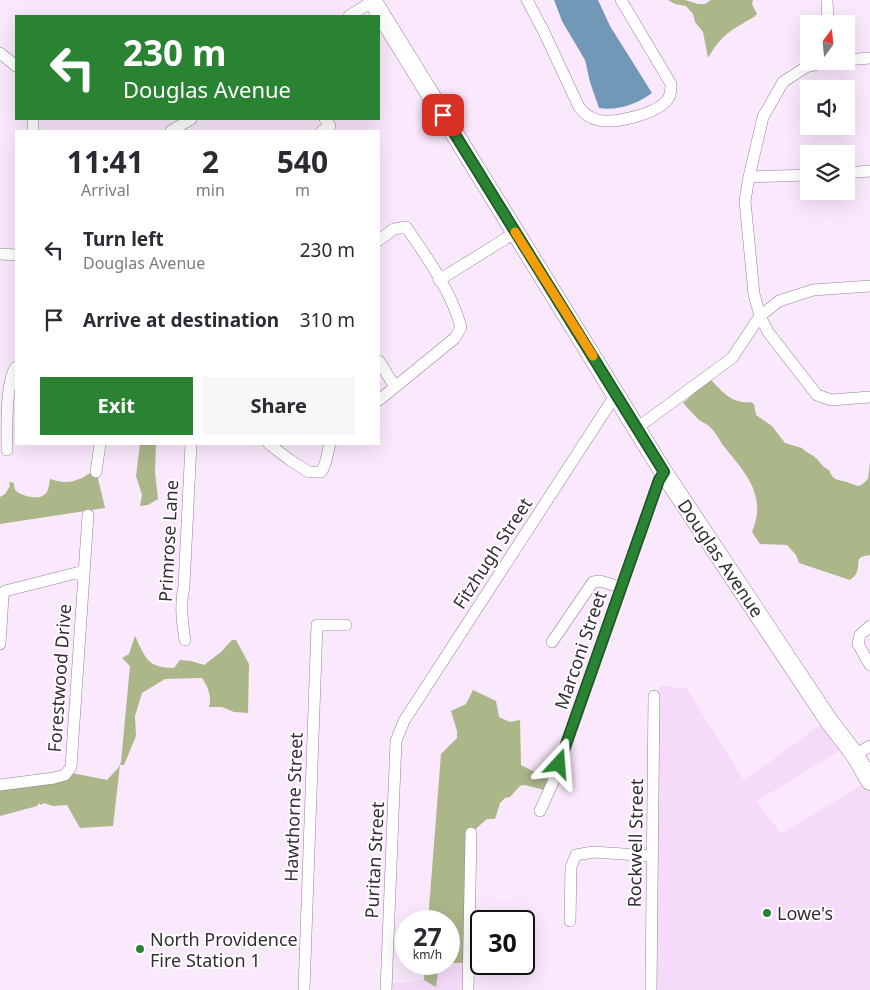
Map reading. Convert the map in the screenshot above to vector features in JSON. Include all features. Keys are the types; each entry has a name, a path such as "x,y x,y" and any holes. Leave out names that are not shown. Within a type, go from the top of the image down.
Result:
{"main road":[{"name":"Douglas Avenue","path":"373,0 664,472 829,721 862,751 870,781"}],"street":[{"path":"350,15 373,0"},
{"path":"527,0 543,30 578,107 586,115 609,121 622,120 655,109 667,100 671,92 671,84 620,0"},
{"path":"827,0 828,15"},
{"path":"0,53 15,65"},
{"path":"855,59 870,58"},
{"path":"801,70 783,82 763,117 749,177 746,201 754,294 760,316 768,332 817,395 831,400 870,397"},
{"path":"173,130 189,120"},
{"path":"324,130 330,126 326,120"},
{"path":"855,172 870,171"},
{"path":"749,177 800,175"},
{"path":"380,239 394,229 406,227 458,314 461,327 459,333 380,399"},
{"path":"439,280 515,231"},
{"path":"0,254 15,255"},
{"path":"637,428 732,358 760,316 779,301 813,290 870,286"},
{"path":"380,363 395,387"},
{"path":"6,450 7,407 12,376 15,369"},
{"name":"Fitzhugh Street","path":"399,732 404,721 616,394"},
{"path":"96,472 100,445"},
{"name":"Primrose Lane","path":"185,640 182,598 191,445"},
{"path":"270,445 309,472 321,472 325,466 326,454 330,445"},
{"name":"Marconi Street","path":"540,811 553,782 620,587 659,480 664,472"},
{"name":"Forestwood Drive","path":"0,785 54,778 65,775 72,767 88,515"},
{"path":"0,644 3,596 5,591 84,571"},
{"path":"552,642 593,582 600,581 620,587"},
{"name":"Hawthorne Street","path":"304,990 317,625 346,625"},
{"path":"870,626 860,635 858,644 870,665"},
{"name":"Rockwell Street","path":"651,990 654,696"},
{"name":"Puritan Street","path":"386,990 396,741 399,732"},
{"path":"468,990 471,833"},
{"path":"570,921 571,867 574,857 594,852 653,856"}],"shaded area":[{"path":"659,685 687,689 745,780 828,719 846,747 757,801 781,834 869,780 870,990 648,990 654,752"},
{"path":"460,964 465,964 464,990 384,990 384,982 406,983 424,980 436,986 438,975 460,975"}],"green space":[{"path":"668,0 685,0 705,4 711,0 753,0 752,4 757,14 727,34 717,44 708,58 703,32 695,22 693,14 686,6 675,4"},
{"path":"710,379 724,394 732,399 754,404 756,415 772,426 785,443 802,448 829,470 836,479 856,485 862,484 868,479 870,462 870,555 859,559 858,570 850,580 799,563 796,555 787,545 760,544 752,532 757,506 751,484 713,430 699,420 683,403"},
{"path":"140,445 156,445 155,472 158,499 148,505 140,506 142,495 136,476"},
{"path":"96,470 105,508 0,524 0,497 5,494 10,486 9,482 14,483 16,491 19,493 30,497 38,497 47,492 50,479 69,482 84,477"},
{"path":"135,636 148,660 158,666 174,668 180,660 204,665 221,652 232,640 236,640 249,664 248,713 234,712 222,707 209,707 209,692 202,678 165,679 142,693 135,716 136,736 124,765 120,765 113,826 80,828 67,805 53,806 44,803 41,805 39,803 37,806 0,816 0,786 72,773 107,780 119,767 130,666 122,658 129,654"},
{"path":"473,690 496,701 499,717 510,722 520,720 521,765 552,781 548,791 525,785 520,786 510,797 505,798 500,803 495,819 487,819 471,833 467,963 460,963 460,910 429,910 441,754 457,738 457,731 451,711 466,704"},
{"path":"424,975 438,975 436,987 424,980"}],"water":[{"path":"554,0 598,0 610,26 652,93 627,106 599,108 585,60 562,21"}],"slow traffic":[{"path":"515,232 593,356"}],"place":[{"name":"Lowe's","path":"767,913"},
{"name":"North Providence Fire Station 1","path":"140,949"}],"route":[{"path":"443,115 664,472 659,480 620,587 559,764"}]}
